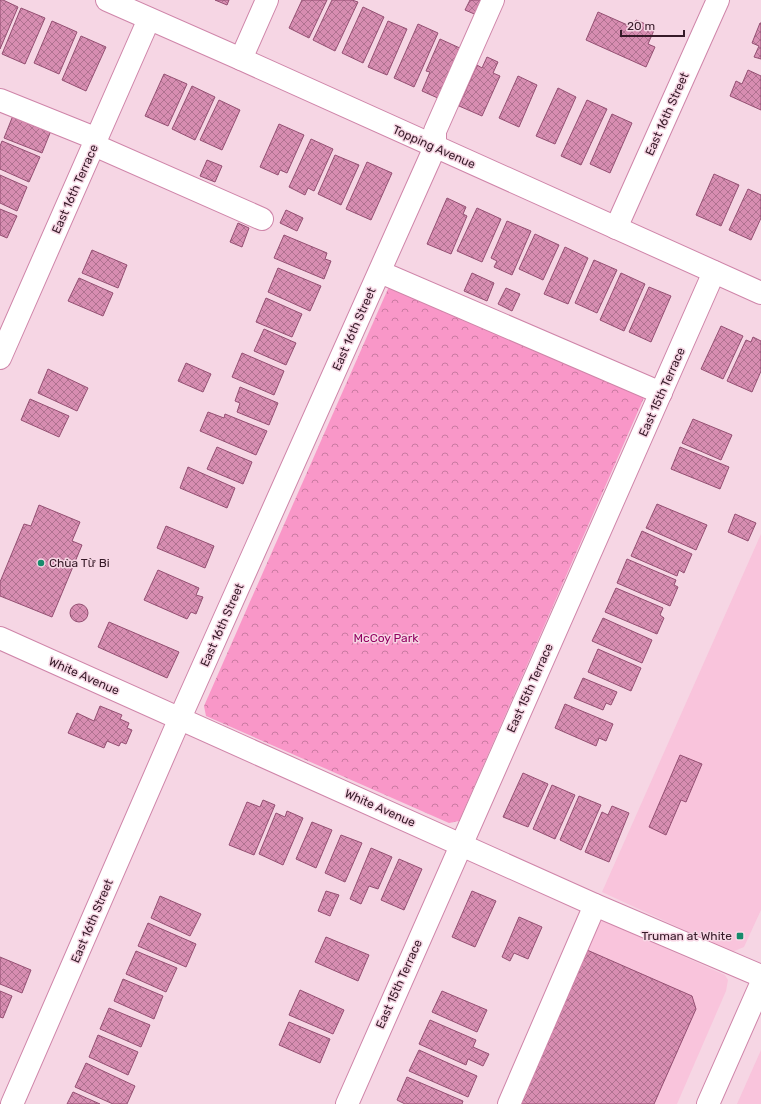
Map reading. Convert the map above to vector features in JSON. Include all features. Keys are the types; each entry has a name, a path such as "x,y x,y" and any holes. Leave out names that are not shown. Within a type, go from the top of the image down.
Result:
{"street":[{"name":"Topping Avenue","path":"106,0 241,59 761,293"},
{"path":"241,59 267,0"},
{"name":"East 16th Street","path":"12,1104 180,718 435,147 435,131 493,0"},
{"name":"East 16th Street","path":"616,228 718,0"},
{"name":"East 16th Terrace","path":"0,358 96,142 148,19"},
{"path":"0,100 96,142 262,219"},
{"path":"380,272 661,393"},
{"name":"East 15th Terrace","path":"346,1104 714,272"},
{"name":"White Avenue","path":"0,638 596,905 761,976"},
{"path":"509,1104 596,905"},
{"path":"708,1104 761,984"}],"shaded area":[{"path":"761,534 761,910 744,947 732,952 602,892"},
{"path":"591,915 725,975 728,980 726,991 677,1104 502,1104"},
{"path":"761,1050 761,1104 737,1104"}],"green space":[{"name":"McCoy Park","path":"391,282 646,393 459,821 449,823 206,716 204,706"}],"building":[{"path":"0,0 18,7 0,49"},
{"path":"215,0 229,0 227,5"},
{"path":"302,0 327,0 309,38 289,28"},
{"path":"332,0 352,0 358,2 335,51 313,40"},
{"path":"470,0 486,0 479,16 465,10"},
{"path":"363,7 384,17 363,63 342,53"},
{"path":"21,8 45,18 25,64 2,54"},
{"path":"598,12 632,27 636,20 655,28 648,44 655,47 646,67 586,40"},
{"path":"52,21 77,32 59,74 34,63"},
{"path":"388,21 407,29 387,75 368,67"},
{"path":"760,23 761,59 754,57 759,46 752,43"},
{"path":"418,24 438,33 414,87 394,78"},
{"path":"81,36 106,47 86,91 62,80"},
{"path":"440,39 462,49 440,99 422,91 430,72 426,71"},
{"path":"487,57 498,62 493,73 500,76 482,116 459,106 477,65 482,68"},
{"path":"748,70 761,76 761,110 730,96 736,81 742,84"},
{"path":"164,74 187,84 168,126 145,116"},
{"path":"518,76 537,85 519,127 499,118"},
{"path":"192,86 215,97 195,140 172,129"},
{"path":"558,88 576,97 555,144 536,136"},
{"path":"219,100 240,110 222,150 200,140"},
{"path":"587,100 607,109 581,165 561,156"},
{"path":"14,113 52,128 42,153 4,138"},
{"path":"612,114 632,123 610,173 590,164"},
{"path":"279,124 304,135 287,173 280,170 278,175 260,167"},
{"path":"311,139 333,149 314,191 308,188 305,195 289,187"},
{"path":"2,141 40,157 29,182 0,169 0,146"},
{"path":"335,155 359,165 341,205 318,194"},
{"path":"207,160 222,166 215,182 200,176"},
{"path":"367,162 392,173 371,220 346,209"},
{"path":"714,174 739,185 721,226 696,215"},
{"path":"0,175 27,187 17,211 0,203"},
{"path":"748,189 761,195 761,218 751,240 729,230"},
{"path":"447,198 466,207 463,214 467,216 451,254 427,244"},
{"path":"477,208 501,219 482,262 457,251"},
{"path":"0,209 17,216 7,238 0,235"},
{"path":"286,210 303,218 297,231 280,223"},
{"path":"507,221 531,231 512,275 494,267 497,261 491,258"},
{"path":"238,223 249,228 242,247 230,242"},
{"path":"535,234 559,245 543,280 519,269"},
{"path":"284,235 327,253 325,259 331,261 324,279 274,258"},
{"path":"565,247 588,258 568,304 544,294"},
{"path":"92,250 127,265 118,288 82,273"},
{"path":"594,260 617,270 597,313 575,303"},
{"path":"278,268 321,286 310,311 268,292"},
{"path":"472,273 494,283 487,301 464,291"},
{"path":"621,273 645,284 624,331 600,320"},
{"path":"79,278 113,293 103,316 68,301"},
{"path":"649,287 671,296 651,342 629,332"},
{"path":"506,288 520,294 512,311 498,304"},
{"path":"266,298 302,314 292,337 256,322"},
{"path":"721,326 743,336 723,379 701,369"},
{"path":"264,329 296,343 286,365 254,351"},
{"path":"753,337 761,341 761,371 752,392 727,381 746,340 751,342"},
{"path":"242,353 284,371 274,395 232,377"},
{"path":"186,363 211,374 203,392 178,381"},
{"path":"48,369 88,388 77,411 38,393"},
{"path":"240,387 278,403 269,425 237,412 240,403 235,401"},
{"path":"30,399 69,416 59,437 21,420"},
{"path":"208,412 224,418 225,414 267,431 256,455 200,431"},
{"path":"693,419 732,435 721,460 682,443"},
{"path":"217,447 252,462 243,484 207,469"},
{"path":"680,447 729,467 720,489 671,469"},
{"path":"188,467 235,488 227,508 180,488"},
{"path":"657,504 707,525 696,550 646,528"},
{"name":"Chùa Từ Bi","path":"39,505 80,522 72,541 82,545 52,617 0,596 0,582 24,524 31,526"},
{"path":"735,514 756,523 748,541 728,532"},
{"path":"166,526 214,546 205,568 157,548"},
{"path":"642,531 692,554 684,573 679,570 677,576 631,556"},
{"path":"627,559 676,580 674,585 678,587 670,606 617,583"},
{"path":"158,570 199,588 196,595 203,597 196,614 191,612 187,619 144,600"},
{"path":"616,588 663,608 660,615 664,618 657,634 605,612"},
{"path":"79,604 85,607 88,613 85,619 79,622 73,619 70,613 73,607"},
{"path":"603,618 652,640 642,663 592,641"},
{"path":"109,622 179,652 167,678 98,647"},
{"path":"598,649 641,668 631,691 588,672"},
{"path":"583,678 617,692 611,705 606,703 603,710 574,698"},
{"path":"565,704 613,724 606,741 599,738 596,746 555,728"},
{"path":"100,706 122,715 120,719 129,723 127,728 132,730 126,744 121,742 119,746 107,741 104,748 68,733 77,713 94,721"},
{"path":"680,755 702,764 686,802 681,800 666,835 649,827"},
{"path":"523,773 548,784 528,827 503,817"},
{"path":"552,785 575,795 555,839 533,829"},
{"path":"579,796 601,805 581,850 560,840"},
{"path":"263,800 275,805 254,855 229,845 247,802 260,807"},
{"path":"612,806 629,813 609,862 585,852 602,812 608,815"},
{"path":"287,811 303,818 283,865 259,854 276,813 285,817"},
{"path":"312,822 332,830 316,868 296,859"},
{"path":"341,835 362,843 345,882 325,873"},
{"path":"371,848 392,857 378,889 369,886 361,904 350,899"},
{"path":"399,859 422,869 404,910 381,900"},
{"path":"326,891 339,895 330,916 318,911"},
{"path":"472,891 496,901 475,947 452,937"},
{"path":"160,896 201,914 190,936 151,918"},
{"path":"519,917 542,927 528,959 514,953 510,961 502,957"},
{"path":"148,923 196,944 186,967 138,946"},
{"path":"326,937 369,955 358,981 315,962"},
{"path":"587,950 692,996 696,1009 654,1104 519,1104"},
{"path":"136,951 177,968 166,992 126,974"},
{"path":"0,957 31,970 22,993 0,984"},
{"path":"123,979 163,996 154,1019 114,1001"},
{"path":"300,990 344,1010 333,1034 289,1015"},
{"path":"0,991 12,996 3,1018 0,1017"},
{"path":"442,991 487,1010 477,1032 432,1012"},
{"path":"109,1008 150,1025 141,1047 100,1029"},
{"path":"430,1020 476,1040 473,1047 489,1054 483,1066 468,1059 466,1065 419,1044"},
{"path":"289,1022 330,1039 320,1063 279,1045"},
{"path":"98,1035 138,1052 128,1075 89,1057"},
{"path":"419,1050 477,1076 468,1097 409,1071"},
{"path":"86,1063 135,1086 127,1104 113,1104 75,1087"},
{"path":"407,1077 463,1101 462,1104 405,1104 397,1100"},
{"path":"73,1092 100,1104 67,1104"}],"place":[{"name":"Chùa Từ Bi","path":"41,563"},
{"name":"Truman at White","path":"740,936"}]}
